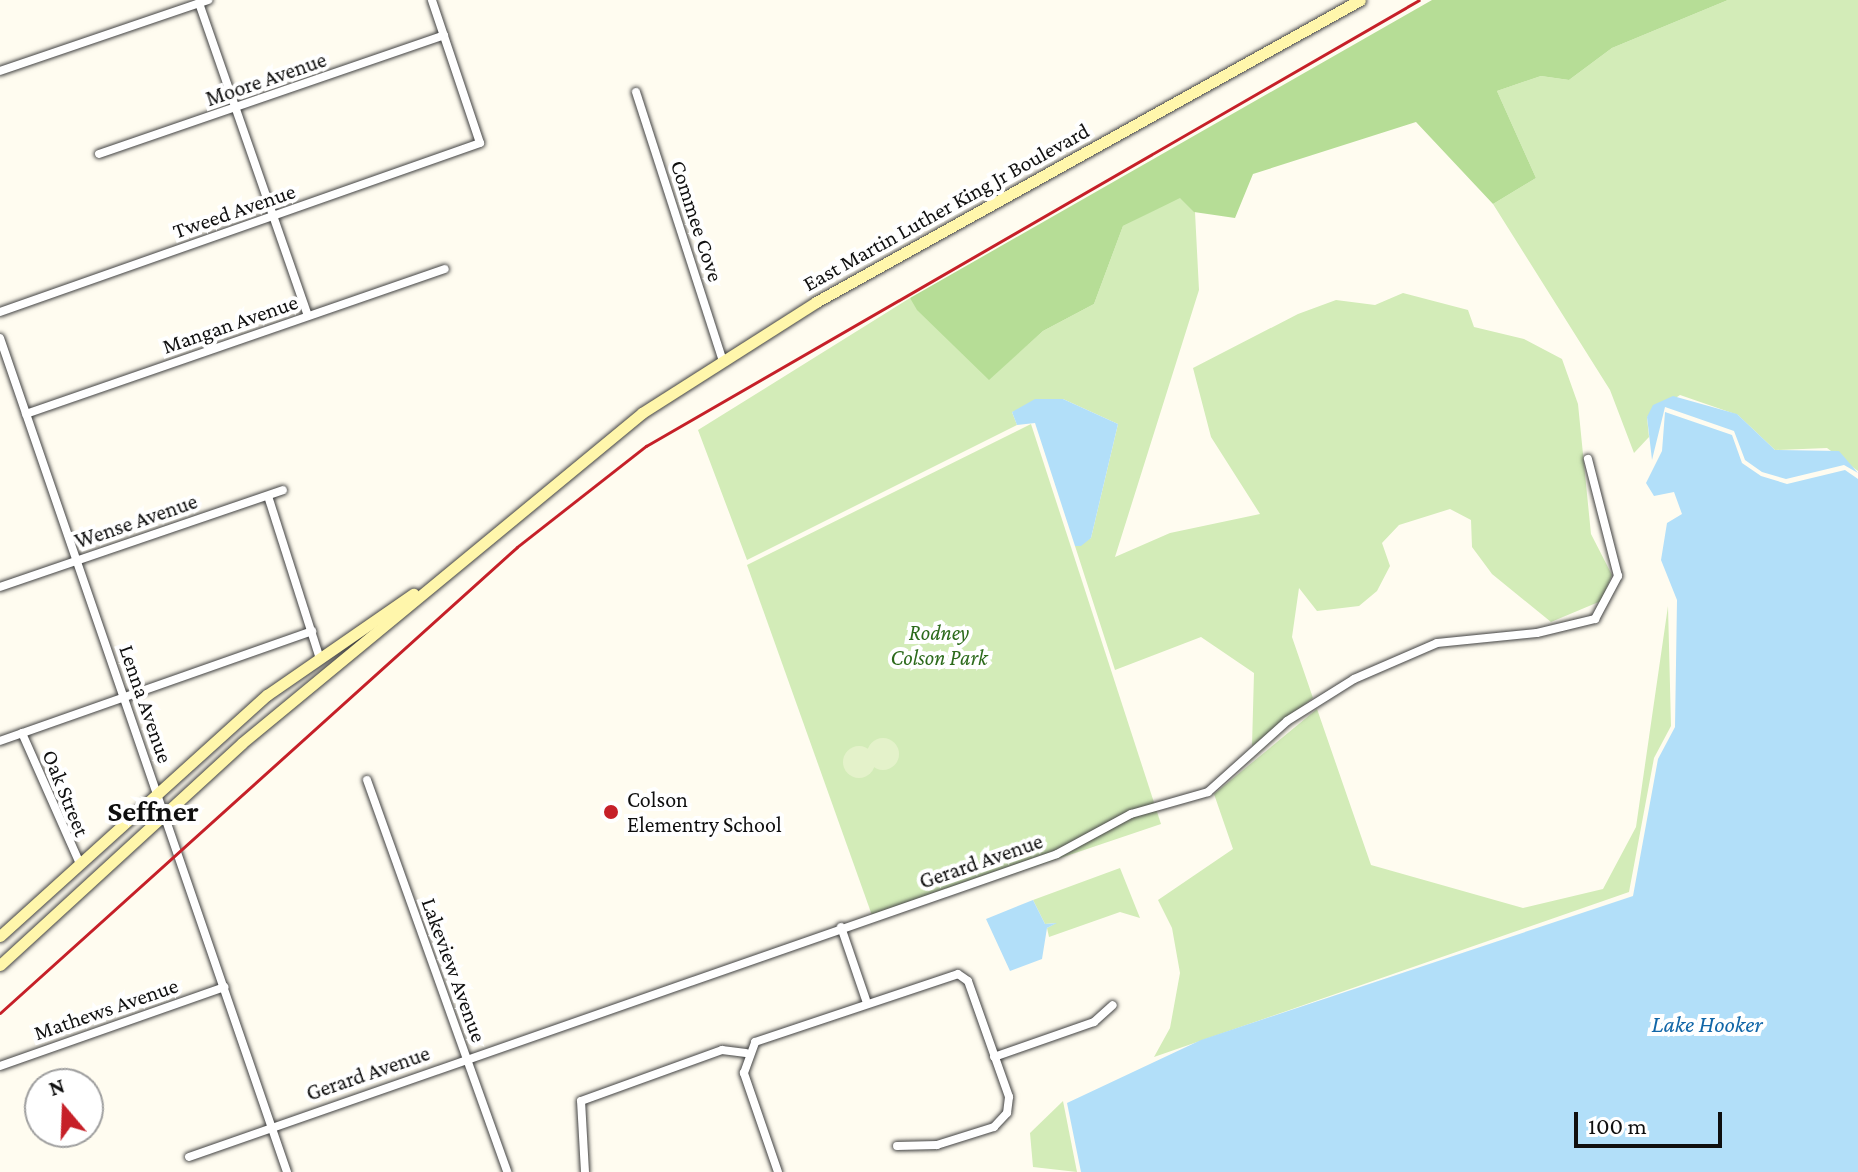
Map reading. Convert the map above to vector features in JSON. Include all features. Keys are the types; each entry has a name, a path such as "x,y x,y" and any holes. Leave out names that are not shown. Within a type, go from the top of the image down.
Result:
{"main road":[{"name":"East Martin Luther King Jr Boulevard","path":"452,566 565,471 723,361 1360,0"},
{"path":"0,936 319,656 452,566"},
{"path":"0,965 166,813 452,566"}],"street":[{"path":"432,0 444,35"},
{"path":"0,71 203,2 308,316"},
{"name":"Moore Avenue","path":"99,154 444,35"},
{"name":"Tweed Avenue","path":"0,312 480,143 444,35"},
{"name":"Commee Cove","path":"636,92 723,361"},
{"name":"Mangan Avenue","path":"26,414 445,269"},
{"name":"Lenna Avenue","path":"0,338 166,813 287,1172"},
{"name":"Gerard Avenue","path":"189,1157 270,1125 1057,854 1131,814 1208,792 1287,721 1354,679 1437,643 1537,633 1595,619 1618,576 1588,459"},
{"name":"Wense Avenue","path":"0,587 283,490"},
{"path":"268,496 319,656"},
{"path":"0,741 312,631"},
{"name":"Oak Street","path":"22,733 80,864"},
{"name":"Lakeview Avenue","path":"367,780 507,1172"},
{"path":"841,927 866,1000"},
{"path":"778,1172 744,1073 746,1053 766,1035 866,1000 958,974 968,981 1009,1097 1007,1113 994,1127 937,1145 897,1146"},
{"name":"Mathews Avenue","path":"0,1066 224,987"},
{"path":"994,1057 1094,1022 1113,1005"},
{"path":"585,1172 581,1101 722,1050 746,1053"}],"green space":[{"path":"1432,0 1728,0 1612,48 1569,80 1541,76 1497,91 1536,178 1493,204 1416,122 1253,174 1235,218 1194,212 1180,198 1123,226 1094,304 1043,331 989,380 917,310 910,298"},
{"path":"1728,0 1858,0 1858,471 1827,448 1775,450 1738,415 1680,395 1647,417 1649,437 1634,453 1610,390 1493,204 1536,178 1497,91 1541,76 1569,80 1612,48"},
{"path":"1180,197 1195,212 1199,290 1115,557 1170,533 1260,514 1211,437 1193,368 1298,314 1336,300 1375,305 1403,293 1468,310 1474,327 1524,339 1562,359 1578,404 1591,534 1612,575 1601,601 1551,622 1492,574 1472,547 1471,520 1450,509 1399,525 1382,543 1390,566 1377,591 1359,606 1317,611 1299,588 1292,637 1313,698 1252,746 1254,673 1201,637 1115,670 1075,546 1091,538 1118,424 1063,399 1012,412 1017,425 747,560 698,430 910,298 989,379 1043,331 1094,304 1123,226"},
{"name":"Rodney Colson Park","path":"1031,424 1161,824 874,921 747,565"},
{"path":"1668,606 1671,726 1654,758 1629,892 1154,1057 1170,1028 1180,973 1172,928 1158,900 1233,849 1214,794 1317,709 1371,865 1523,908 1603,889 1636,827"},
{"path":"883,738 895,742 899,754 895,766 883,770 871,766 867,754 871,742"},
{"path":"859,746 871,750 875,762 871,774 859,778 847,774 843,762 847,750"},
{"path":"1120,868 1140,918 1120,912 1049,937 1047,928 1056,923 1045,924 1033,900"},
{"path":"1063,1101 1077,1172 1033,1167 1030,1133"}],"water":[{"path":"1673,396 1737,414 1775,450 1839,451 1858,473 1844,465 1786,479 1762,472 1745,460 1734,431 1665,407 1652,460 1647,417 1653,405"},
{"path":"1035,399 1063,399 1118,424 1091,538 1081,546 1075,546 1035,423 1017,425 1012,412"},
{"name":"Lake Hooker","path":"1665,412 1732,435 1742,463 1761,476 1787,484 1845,470 1858,479 1858,1172 1081,1172 1067,1103 1201,1040 1633,896 1658,759 1675,727 1677,600 1661,560 1667,523 1682,514 1674,492 1654,496 1646,483 1662,451"},
{"path":"1033,900 1045,924 1057,923 1047,928 1042,959 1010,971 986,919"}],"railway":[{"path":"0,1013 517,547 646,446 1419,0"}],"place":[{"name":"Colson Elementry School","path":"611,812"}],"district":[{"name":"Seffner","path":"153,811"}]}
